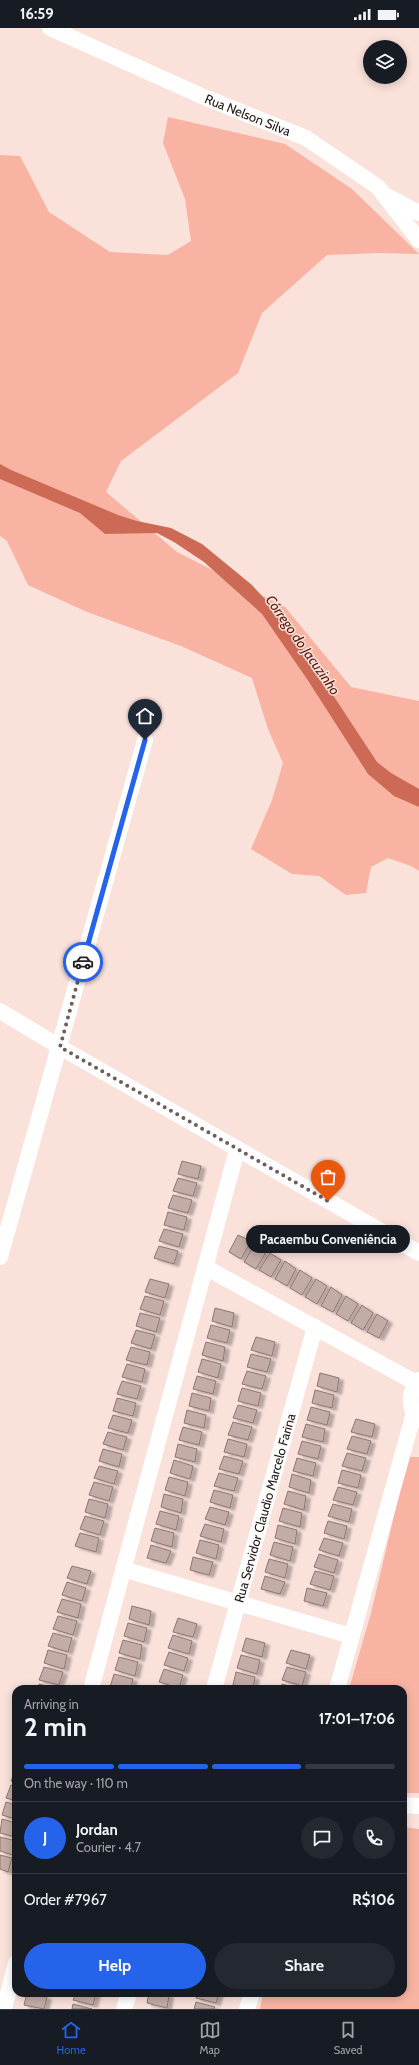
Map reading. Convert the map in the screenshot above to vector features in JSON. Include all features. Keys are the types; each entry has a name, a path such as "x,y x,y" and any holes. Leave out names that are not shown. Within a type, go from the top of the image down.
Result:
{"street":[{"name":"Rua Nelson Silva","path":"50,28 204,97 306,138 378,187 419,240"},
{"path":"383,194 419,213"},
{"path":"0,1257 145,740"},
{"path":"0,1011 237,1150 419,1252"},
{"path":"91,1685 237,1150"},
{"path":"205,1267 418,1382 412,1391 411,1400 416,1417 351,1636 338,1685"},
{"name":"Rua Servidor Claudio Marcelo Farina","path":"215,1685 314,1327"},
{"path":"123,1569 351,1636"},
{"path":"407,1805 419,1806"},
{"path":"4,2009 12,1978"},
{"path":"124,2009 128,1997"},
{"path":"247,2009 251,1997"}],"shaded area":[{"path":"168,117 285,144 352,189 419,254 378,253 327,255 262,313 238,373 121,461 106,492 177,552 285,607 351,687 419,701 419,871 411,866 388,858 371,867 366,893 346,895 319,876 292,874 251,849 272,800 283,763 268,729 252,678 181,646 87,612 28,585 7,541 0,536 0,155 20,156 49,212 110,252 168,255 191,241 185,199 163,143"},
{"path":"0,464 118,515 137,521 171,528 202,544 252,585 272,607 298,642 377,762 391,773 419,789 419,807 394,796 368,774 307,679 262,614 204,562 174,542 157,533 105,534 80,513 0,479"},
{"path":"408,1457 419,1457 419,1793 407,1793 407,1685 350,1685 371,1613"},
{"path":"407,1828 419,1829 419,2009 260,2009 262,1997 407,1997"}],"building":[{"path":"182,1161 201,1166 198,1179 178,1174"},
{"path":"178,1178 197,1183 193,1196 173,1191"},
{"path":"173,1195 192,1200 188,1213 168,1208"},
{"path":"168,1212 187,1217 184,1230 164,1225"},
{"path":"164,1229 183,1234 179,1247 159,1241"},
{"path":"238,1235 251,1241 241,1259 229,1252"},
{"path":"255,1244 266,1252 256,1269 244,1262"},
{"path":"159,1246 178,1251 174,1264 154,1258"},
{"path":"270,1253 281,1260 271,1277 259,1270"},
{"path":"285,1261 296,1269 287,1286 275,1279"},
{"path":"300,1270 312,1278 302,1295 290,1288"},
{"path":"150,1279 169,1284 165,1298 145,1292"},
{"path":"316,1279 327,1286 317,1304 305,1297"},
{"path":"331,1287 342,1295 333,1312 321,1306"},
{"path":"145,1296 164,1301 160,1315 140,1309"},
{"path":"346,1296 358,1304 348,1321 336,1314"},
{"path":"362,1305 373,1313 363,1330 351,1323"},
{"path":"215,1308 234,1313 232,1327 212,1321"},
{"path":"140,1313 160,1318 156,1332 136,1326"},
{"path":"377,1314 388,1321 379,1338 367,1332"},
{"path":"211,1325 230,1330 227,1343 207,1338"},
{"path":"136,1330 155,1335 151,1349 131,1343"},
{"path":"256,1337 275,1342 272,1356 251,1350"},
{"path":"206,1342 225,1347 223,1361 202,1355"},
{"path":"131,1347 150,1352 147,1365 126,1360"},
{"path":"251,1354 271,1359 267,1372 247,1367"},
{"path":"202,1359 221,1364 218,1378 198,1372"},
{"path":"127,1364 145,1369 142,1382 122,1377"},
{"path":"247,1371 266,1376 262,1389 242,1384"},
{"path":"320,1373 339,1378 337,1392 317,1386"},
{"path":"197,1376 216,1381 213,1394 193,1389"},
{"path":"122,1381 141,1386 137,1399 117,1394"},
{"path":"242,1388 261,1393 258,1406 238,1401"},
{"path":"315,1390 334,1395 332,1408 312,1403"},
{"path":"192,1393 211,1398 209,1411 189,1406"},
{"path":"117,1398 136,1403 133,1416 113,1411"},
{"path":"238,1405 257,1410 253,1423 233,1418"},
{"path":"311,1407 330,1412 327,1425 307,1420"},
{"path":"187,1410 206,1415 204,1428 184,1423"},
{"path":"113,1415 132,1420 128,1433 108,1428"},
{"path":"356,1419 375,1424 372,1437 351,1432"},
{"path":"233,1422 252,1427 248,1440 228,1435"},
{"path":"306,1424 325,1429 323,1442 302,1437"},
{"path":"183,1427 202,1432 199,1445 179,1440"},
{"path":"108,1432 127,1437 123,1450 103,1444"},
{"path":"352,1436 371,1441 367,1454 347,1449"},
{"path":"228,1439 247,1444 244,1457 224,1452"},
{"path":"302,1441 321,1446 318,1459 298,1454"},
{"path":"178,1444 197,1449 195,1462 175,1457"},
{"path":"103,1449 122,1454 119,1467 99,1461"},
{"path":"347,1453 366,1458 362,1471 342,1466"},
{"path":"224,1456 243,1461 239,1474 219,1469"},
{"path":"297,1458 316,1463 313,1476 293,1471"},
{"path":"174,1460 193,1466 190,1479 170,1473"},
{"path":"99,1466 118,1471 114,1484 94,1478"},
{"path":"342,1470 361,1475 358,1488 338,1483"},
{"path":"219,1473 238,1478 234,1491 214,1486"},
{"path":"292,1474 311,1480 309,1493 289,1487"},
{"path":"169,1477 188,1482 185,1496 165,1490"},
{"path":"94,1482 113,1487 109,1501 89,1495"},
{"path":"338,1487 357,1492 353,1505 333,1500"},
{"path":"214,1490 233,1495 230,1508 210,1502"},
{"path":"288,1491 306,1496 304,1510 284,1504"},
{"path":"164,1494 183,1499 181,1513 161,1507"},
{"path":"89,1499 108,1504 105,1518 85,1512"},
{"path":"333,1504 352,1509 349,1522 328,1516"},
{"path":"210,1507 229,1512 225,1525 205,1519"},
{"path":"283,1508 302,1513 300,1527 279,1521"},
{"path":"160,1511 179,1516 176,1530 156,1524"},
{"path":"85,1516 104,1521 100,1535 80,1529"},
{"path":"328,1521 347,1526 344,1539 324,1533"},
{"path":"205,1524 224,1529 221,1542 200,1536"},
{"path":"278,1525 297,1530 295,1544 275,1538"},
{"path":"155,1528 174,1533 172,1547 151,1541"},
{"path":"80,1533 99,1538 96,1552 75,1546"},
{"path":"324,1538 343,1543 339,1556 319,1550"},
{"path":"200,1540 219,1545 216,1559 196,1553"},
{"path":"274,1542 293,1547 290,1561 270,1555"},
{"path":"151,1545 171,1551 166,1563 147,1558"},
{"path":"319,1554 338,1560 334,1573 314,1567"},
{"path":"193,1557 213,1562 209,1575 190,1570"},
{"path":"269,1559 288,1564 285,1578 265,1572"},
{"path":"72,1566 91,1571 87,1584 67,1578"},
{"path":"315,1571 334,1576 330,1590 310,1584"},
{"path":"265,1576 285,1582 280,1594 261,1589"},
{"path":"67,1582 86,1588 82,1601 62,1595"},
{"path":"307,1588 327,1593 323,1606 304,1601"},
{"path":"62,1599 81,1604 78,1618 57,1612"},
{"path":"132,1606 151,1611 149,1625 129,1619"},
{"path":"58,1616 77,1621 73,1635 53,1629"},
{"path":"178,1618 197,1624 193,1637 173,1632"},
{"path":"128,1623 147,1628 144,1642 124,1636"},
{"path":"53,1633 72,1638 68,1652 48,1646"},
{"path":"173,1635 192,1641 189,1654 168,1648"},
{"path":"246,1638 265,1643 262,1657 242,1651"},
{"path":"123,1640 142,1645 140,1659 119,1653"},
{"path":"48,1650 67,1655 64,1669 44,1663"},
{"path":"291,1650 310,1655 306,1669 286,1663"},
{"path":"169,1652 188,1658 184,1671 164,1665"},
{"path":"241,1655 260,1660 257,1674 237,1668"},
{"path":"119,1657 138,1662 135,1676 115,1670"},
{"path":"44,1667 63,1672 59,1685 39,1680"},
{"path":"287,1667 306,1672 302,1685 282,1680"},
{"path":"164,1669 183,1675 180,1685 169,1685 159,1682"},
{"path":"236,1672 255,1677 254,1685 233,1685"},
{"path":"114,1674 133,1679 132,1685 111,1685"},
{"path":"11,1785 12,1785 12,1800 6,1798"},
{"path":"6,1802 12,1804 12,1818 2,1815"},
{"path":"2,1819 12,1822 12,1836 0,1833"},
{"path":"0,1837 12,1840 12,1855 0,1851"},
{"path":"0,1855 12,1858 8,1872 0,1869"},
{"path":"26,1997 47,1997 44,2009 24,2005"},
{"path":"74,1997 95,1997 93,2005 73,2000"},
{"path":"148,1997 169,1997 167,2008 147,2003"},
{"path":"196,1997 218,1997 216,2003"},
{"path":"196,2002 215,2007 214,2009 194,2009"},
{"path":"73,2004 92,2009 72,2009"}],"way so far":[{"path":"83,962 60,1047 328,1201"}],"place":[{"name":"Pacaembu Conveniência","path":"328,1201"}],"route":[{"path":"83,962 145,740"}],"water label":[{"name":"Córrego do Jacuzinho","path":"303,645"}]}
